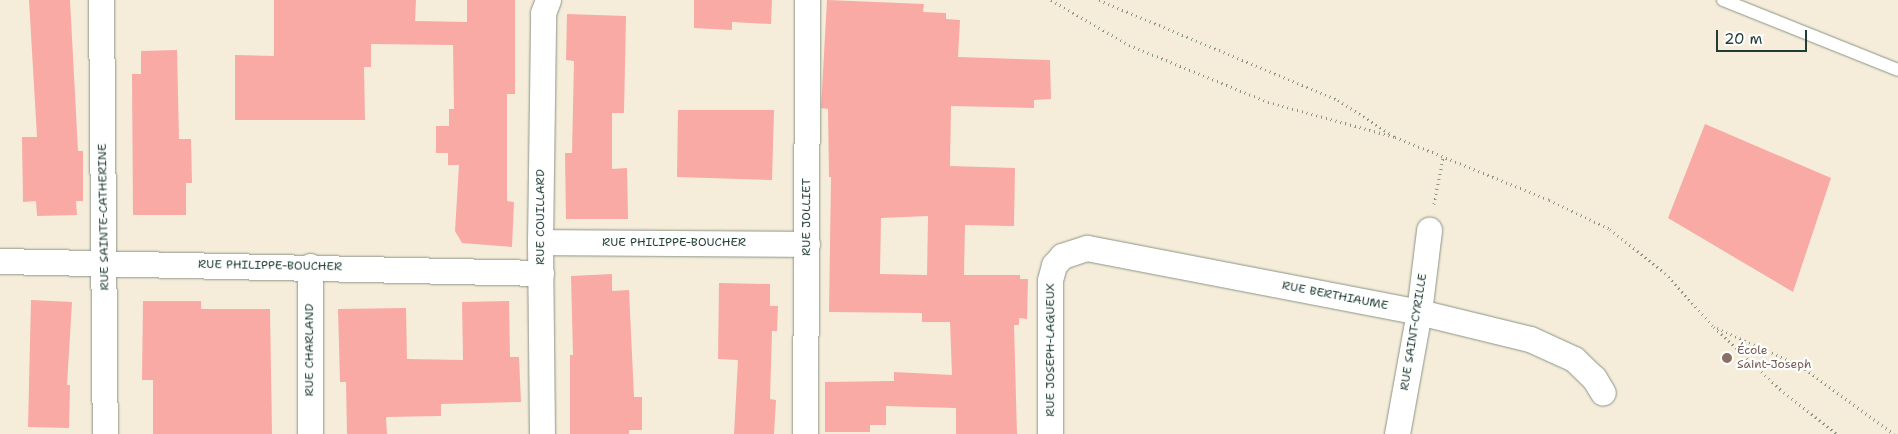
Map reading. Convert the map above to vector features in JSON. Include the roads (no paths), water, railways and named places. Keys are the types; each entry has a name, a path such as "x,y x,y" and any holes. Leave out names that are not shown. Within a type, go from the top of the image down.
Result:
{"street":[{"name":"RUE SAINTE-CATHERINE","path":"101,0 105,434"},
{"name":"RUE COUILLARD","path":"542,434 540,242 543,13 548,0"},
{"name":"RUE JOLLIET","path":"805,434 807,0"},
{"name":"RUE SAINT-CYRILLE","path":"1397,434 1419,312 1429,230"},
{"name":"RUE PHILIPPE-BOUCHER","path":"540,242 807,244"},
{"name":"RUE BERTHIAUME","path":"1054,265 1062,256 1087,248 1419,312 1530,339 1574,359 1594,378 1603,393"},
{"name":"RUE PHILIPPE-BOUCHER","path":"0,261 310,266 541,273"},
{"name":"RUE JOSEPH-LAGUEUX","path":"1050,434 1050,280 1054,265"},
{"name":"RUE CHARLAND","path":"310,266 310,434"}],"lane":[{"path":"1723,0 1898,70"}],"place":[{"name":"École Saint-Joseph","path":"1727,358"}]}
